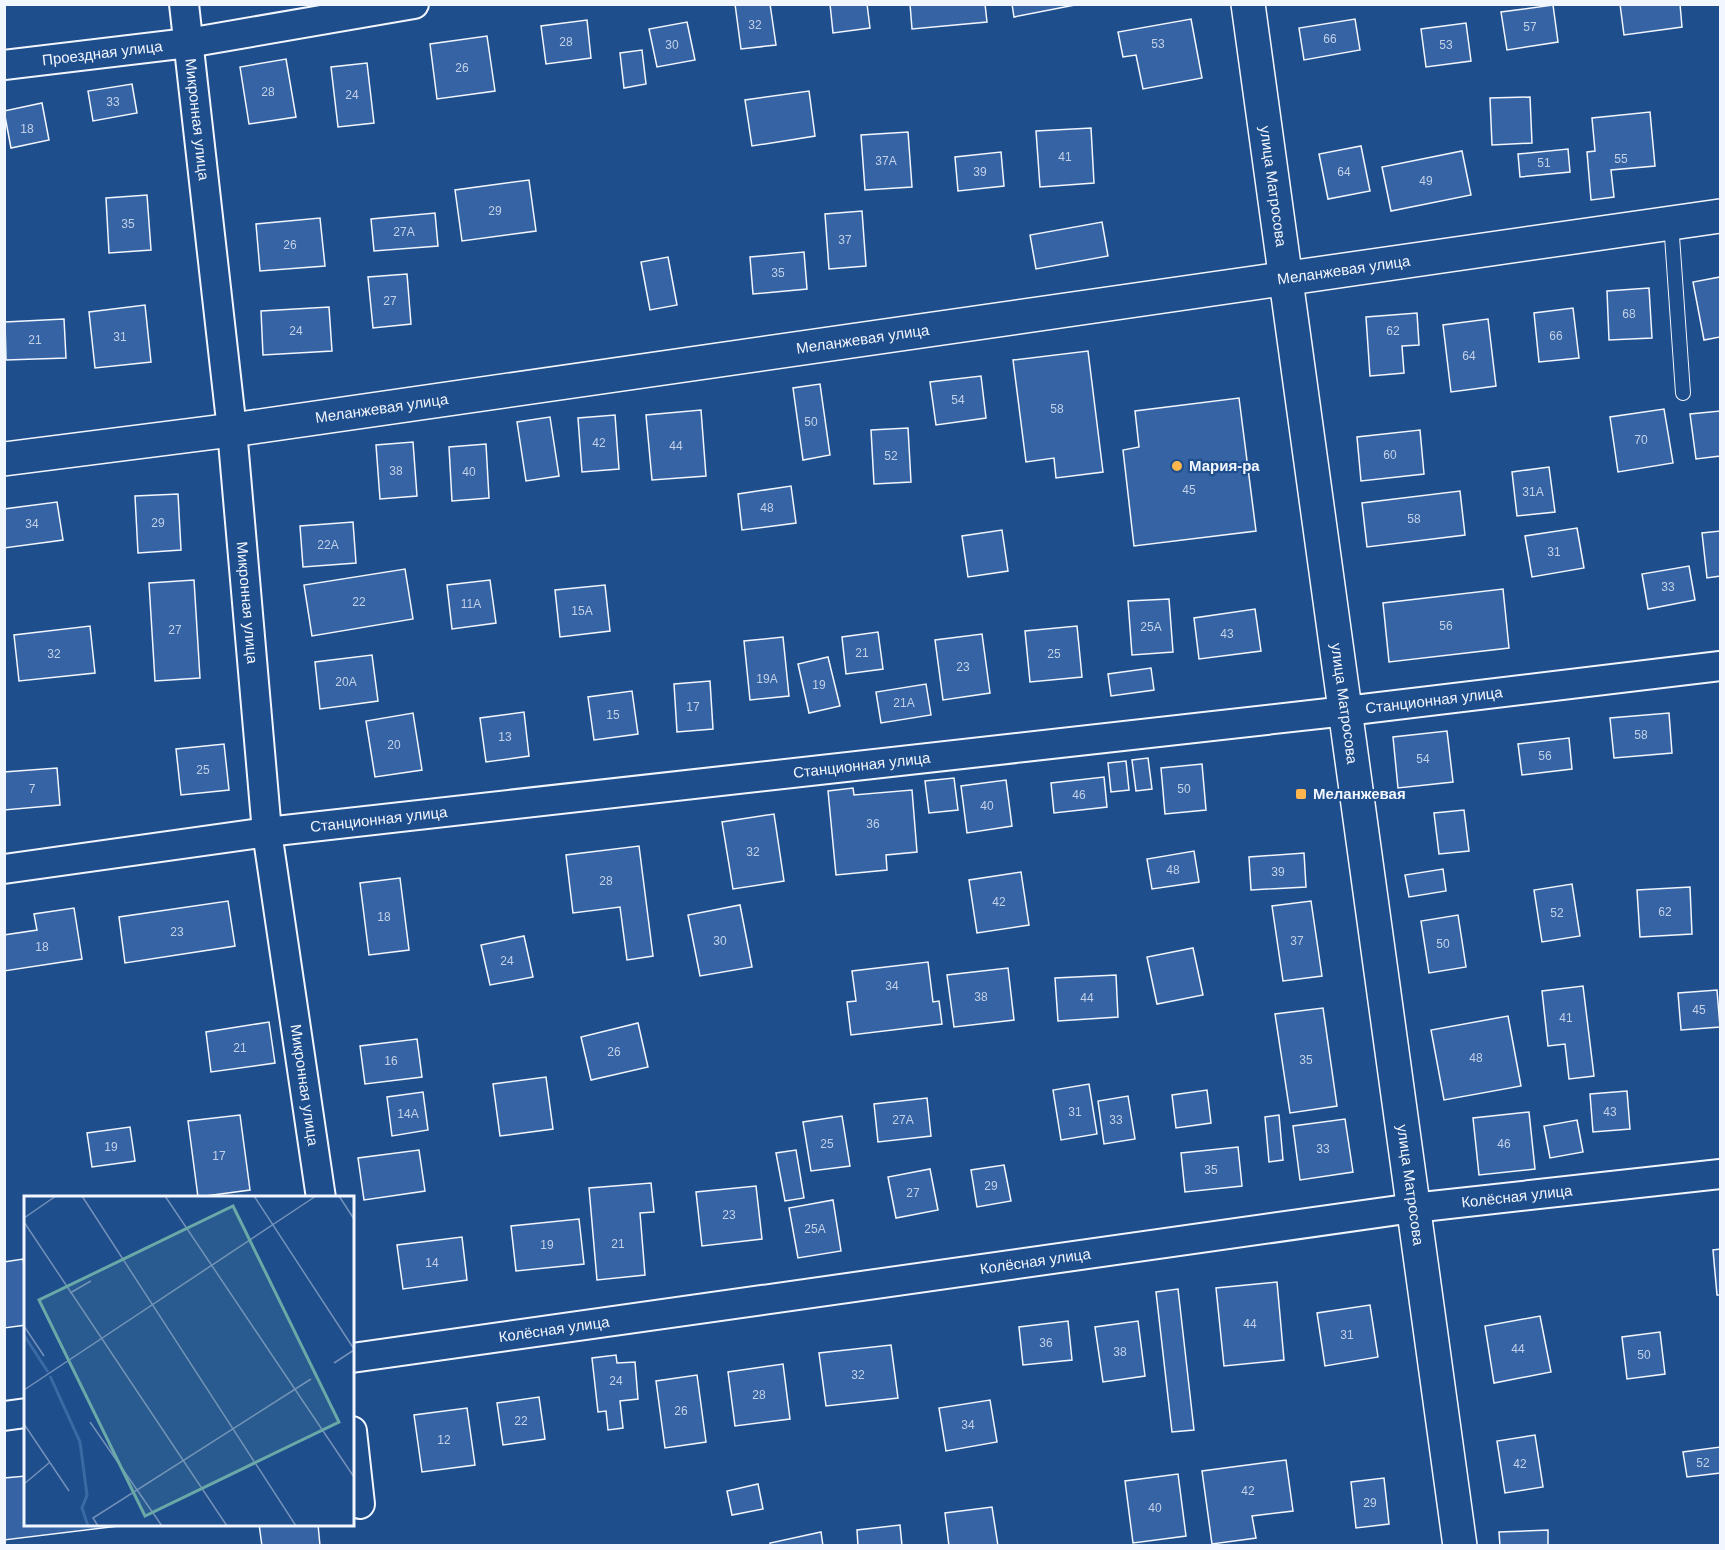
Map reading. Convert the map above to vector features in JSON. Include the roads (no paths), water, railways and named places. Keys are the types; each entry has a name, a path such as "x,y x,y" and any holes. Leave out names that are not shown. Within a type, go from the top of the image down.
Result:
{"street":[{"name":"Микронная улица","path":"184,4 232,430 267,832 321,1196"},
{"name":"Проездная улица","path":"4,65 188,43 414,4"},
{"name":"улица Матросова","path":"1248,4 1460,1545"},
{"name":"Меланжевая улица","path":"4,459 232,430 1720,216"},
{"name":"Станционная улица","path":"4,869 267,832 1346,711 1720,666"},
{"name":"Колёсная улица","path":"354,1358 1413,1208 1720,1174"},
{"path":"4,1416 24,1413"},
{"path":"354,1449 360,1504"}],"lane":[{"path":"1671,222 1683,393"}],"place":[{"name":"Мария-ра","path":"1177,466"},
{"name":"Меланжевая","path":"1301,794"}]}
